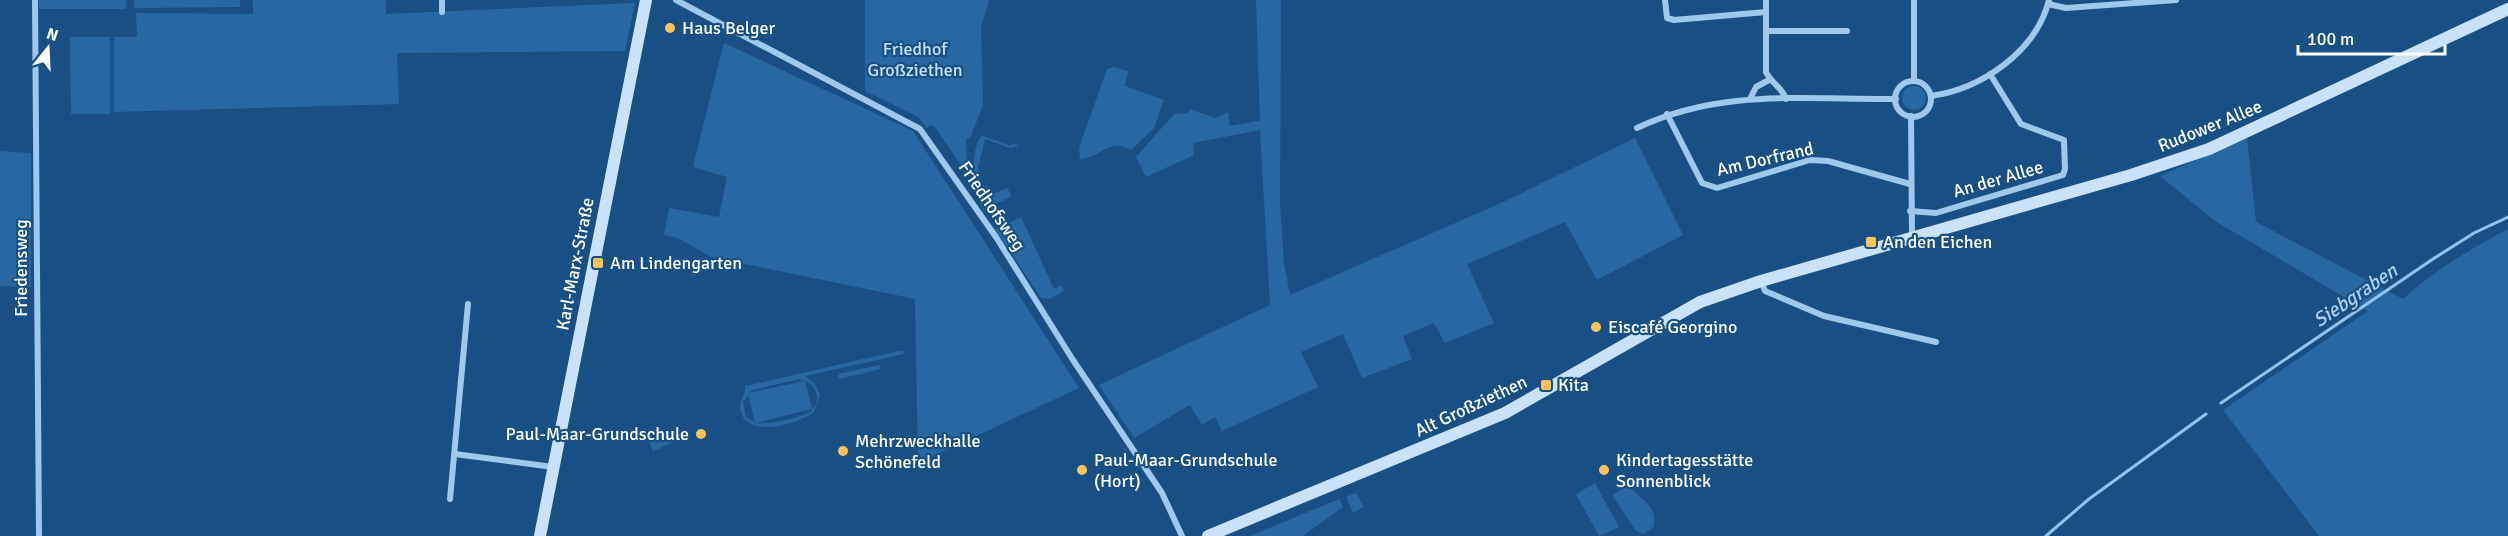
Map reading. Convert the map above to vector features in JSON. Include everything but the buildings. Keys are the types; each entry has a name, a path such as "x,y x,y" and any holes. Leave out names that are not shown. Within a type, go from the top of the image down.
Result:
{"street":[{"name":"Friedensweg","path":"35,0 39,536"},
{"path":"442,0 442,12"},
{"name":"Karl-Marx-Straße","path":"540,536 646,0"},
{"name":"Friedhofsweg","path":"676,0 920,129 996,237 1073,360 1162,493 1182,536"},
{"path":"1665,0 1668,18 1674,20 1766,12"},
{"path":"1766,0 1766,72 1769,80 1782,90 1786,99"},
{"path":"1914,0 1914,81"},
{"path":"1931,96 1958,90 1990,74 2020,48 2031,35 2049,2 2066,8 2176,0"},
{"name":"Rudower Allee","path":"1912,239 2131,175 2209,148 2508,9"},
{"path":"1766,31 1847,31"},
{"name":"An der Allee","path":"1910,211 1936,213 2063,175 2065,169 2064,140 2021,124 1990,74"},
{"path":"1750,99 1756,87 1769,80"},
{"path":"1914,81 1926,87 1931,96 1926,111 1911,116 1902,112 1896,99 1899,88 1914,81"},
{"path":"1637,128 1667,114 1709,103 1750,99 1896,99"},
{"name":"Am Dorfrand","path":"1667,114 1702,183 1709,187 1717,188 1810,160 1828,161 1901,183 1910,183"},
{"path":"1911,116 1912,239"},
{"name":"Alt Großziethen","path":"1208,536 1505,413 1687,308 1714,296 1912,239"},
{"path":"1761,281 1765,291 1824,316 1936,342"},
{"path":"450,499 468,304"},
{"path":"454,454 553,467"}],"green space":[{"path":"39,0 126,0 126,9 39,9"},
{"path":"134,0 240,0 240,7 134,8"},
{"path":"253,0 386,0 386,14 635,3 625,51 397,53 399,104 114,112 114,37 137,37 136,13 253,14"},
{"name":"Friedhof Großziethen","path":"865,0 989,0 981,28 983,105 971,136 966,140 967,174 935,127 930,125 927,128 918,117 865,91"},
{"path":"1256,0 1281,0 1280,203 1284,263 1290,295 1499,204 1635,138 1683,235 1597,280 1565,222 1467,264 1494,323 1445,343 1434,323 1403,336 1412,359 1362,378 1343,334 1301,352 1318,387 1222,431 1215,417 1202,425 1190,405 1134,438 1099,385 1270,305 1260,130 1193,143 1194,155 1146,177 1136,157 1174,114 1188,113 1190,109 1215,118 1228,112 1230,126 1260,121"},
{"path":"70,37 110,37 110,114 71,114"},
{"path":"724,43 913,131 1079,388 918,463 915,299 711,257 678,238 664,235 669,208 719,217 727,177 693,167"},
{"path":"1115,67 1128,71 1125,86 1164,100 1154,128 1131,150 1116,146 1080,159 1079,148 1107,69"},
{"path":"1914,86 1923,89 1926,98 1923,107 1914,110 1905,107 1902,98 1905,89"},
{"path":"984,134 983,136 1011,146 1012,143 1019,146 1010,148 985,139 978,168 981,183 995,193 1007,188 1012,196 983,210 977,194 974,159 979,140"},
{"path":"2247,138 2256,222 2403,299 2453,261 2508,229 2508,536 2319,536 2223,410 2368,311 2215,221 2160,176"},
{"path":"0,151 31,153 31,287 0,286"},
{"path":"1021,217 1054,289 1061,285 1064,291 1050,299 1041,298 995,229"},
{"path":"903,350 904,354 805,376 815,384 820,395 814,412 787,424 764,427 746,421 740,409 745,386","holes":["799,379 805,380 816,391 817,401 807,414 767,423 755,423 746,417 743,402 752,390"]},
{"path":"880,365 881,369 839,379 838,374"},
{"path":"805,381 812,409 755,423 748,395 750,393"},
{"path":"678,429 683,438 653,451 644,431"},
{"path":"1595,483 1619,527 1599,536 1576,494"},
{"path":"1629,485 1647,503 1653,513 1653,528 1644,534 1636,531 1612,495"},
{"path":"1356,493 1364,507 1353,513 1346,497"},
{"path":"1339,499 1343,507 1303,536 1250,536"}],"waterway":[{"name":"Siebgraben","path":"2221,403 2433,259 2474,233 2508,217"},
{"name":"Siebgraben","path":"2046,536 2089,499 2206,414"}],"place":[{"name":"Haus Belger","path":"670,28"},
{"name":"An den Eichen","path":"1871,242"},
{"name":"Am Lindengarten","path":"598,263"},
{"name":"Eiscafé Georgino","path":"1596,327"},
{"name":"Kita","path":"1546,385"},
{"name":"Paul-Maar-Grundschule","path":"701,434"},
{"name":"Mehrzweckhalle Schönefeld","path":"843,451"},
{"name":"Paul-Maar-Grundschule (Hort)","path":"1082,470"},
{"name":"Kindertagesstätte Sonnenblick","path":"1604,470"}]}
